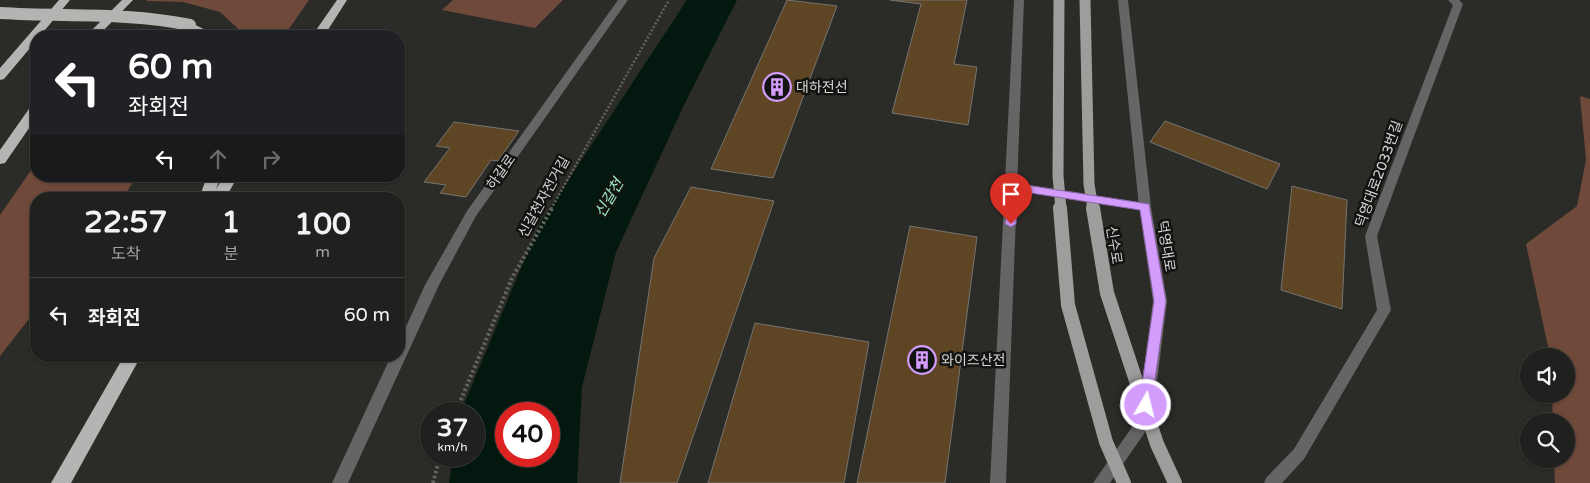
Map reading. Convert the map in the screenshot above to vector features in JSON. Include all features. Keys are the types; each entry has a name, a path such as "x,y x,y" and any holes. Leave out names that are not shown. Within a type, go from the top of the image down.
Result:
{"highway":[{"path":"39,30 65,0"},
{"path":"98,30 128,0"},
{"path":"322,30 342,0"},
{"path":"0,13 141,17 171,20 198,30"},
{"path":"0,76 30,41"},
{"path":"0,160 30,118"},
{"path":"61,483 130,362"}],"main road":[{"path":"1059,0 1058,176 1068,305 1106,442 1124,483"},
{"name":"신수로","path":"1085,0 1090,184 1107,293 1157,444 1175,483"}],"street":[{"name":"하갈로","path":"405,343 432,285 471,214 623,0"},
{"path":"998,483 1019,0"},
{"name":"덕영대로","path":"1101,483 1144,422 1160,301 1145,207 1123,0"},
{"name":"덕영대로2033번길","path":"1272,483 1299,454 1384,310 1372,236 1458,4 1453,0"},
{"path":"1012,186 1145,207"},
{"name":"하갈로","path":"340,483 396,362"}],"path":[{"name":"신갈천자전거길","path":"460,402 512,278 670,0"},
{"path":"433,483 437,467"}],"shaded area":[{"path":"309,0 288,30 240,30 220,12 183,2 146,1"},
{"path":"453,0 563,0 535,28 442,10"},
{"path":"1580,96 1590,99 1590,483 1555,483 1554,468 1575,468 1575,413 1553,413 1552,403 1575,403 1575,348 1548,348 1526,244 1577,206 1586,160"},
{"path":"30,172 30,182 133,182 127,192 30,192 30,318 0,356 0,215"}],"water":[{"name":"신갈천","path":"687,0 737,0 684,105 616,252 582,387 577,483 449,483 451,467 485,467 485,402 465,402 540,223"}],"building":[{"name":"대하전선","path":"787,0 837,6 773,178 711,169"},
{"path":"890,0 967,0 954,64 977,67 968,125 892,113 921,4"},
{"path":"1165,121 1280,164 1267,189 1150,142"},
{"path":"454,122 519,131 498,161 491,160 466,197 440,193 446,185 424,182 450,148 436,146"},
{"path":"1292,186 1347,200 1342,309 1281,290"},
{"path":"691,187 774,201 677,483 620,483 654,258"},
{"name":"와이즈산전","path":"910,226 977,237 945,483 857,483"},
{"path":"755,323 869,342 844,483 708,483"}],"place":[{"name":"대하전선","path":"777,87"},
{"name":"와이즈산전","path":"922,360"}],"route":[{"path":"1011,224 1012,186 1145,207 1160,301 1146,405"}]}
